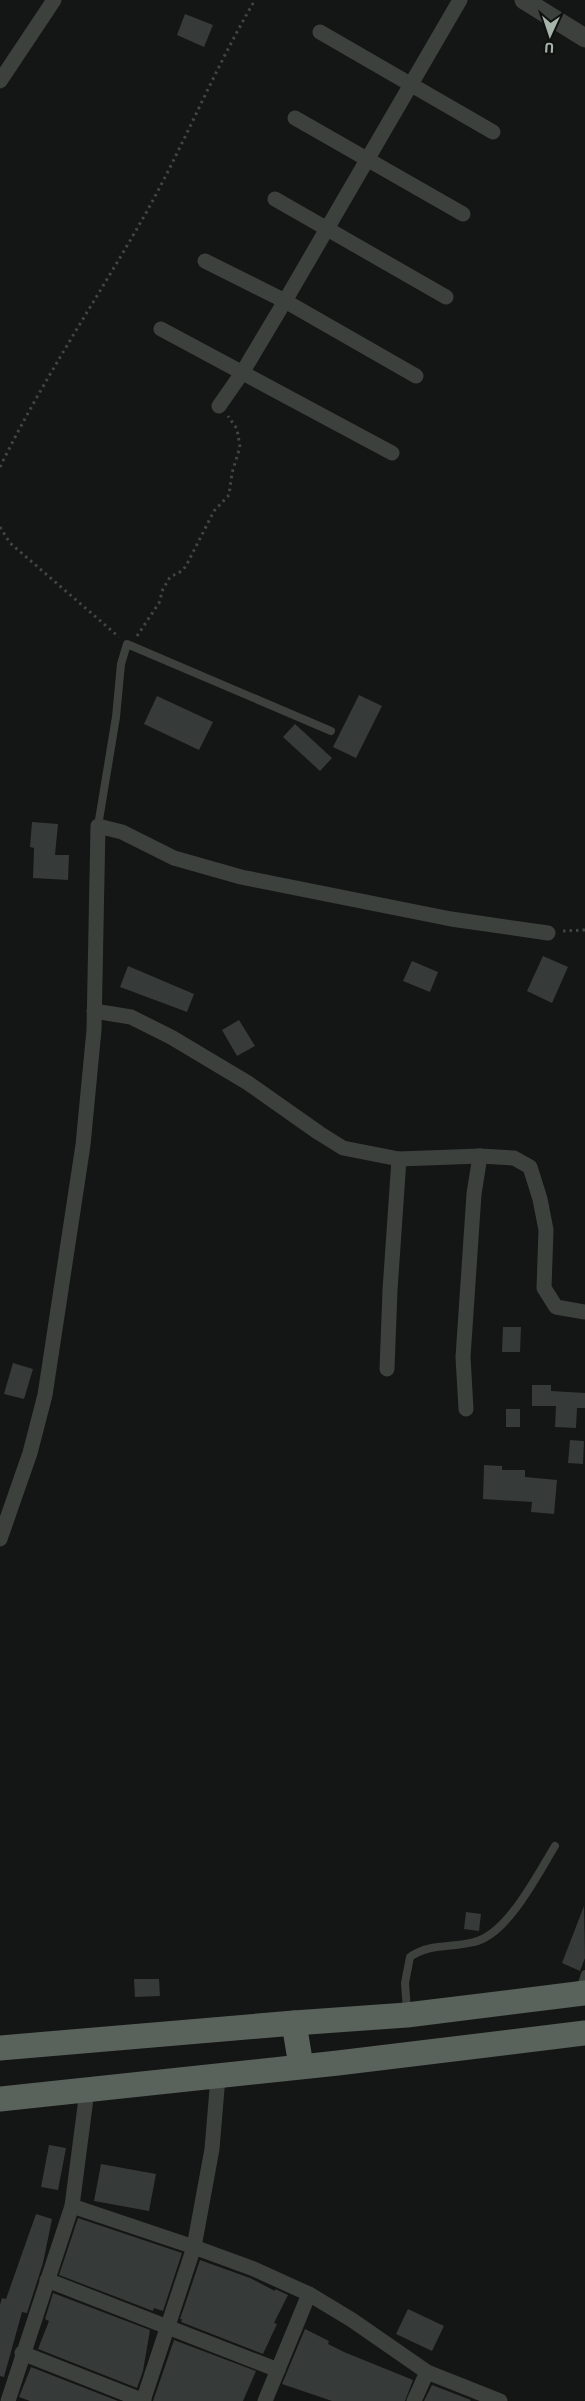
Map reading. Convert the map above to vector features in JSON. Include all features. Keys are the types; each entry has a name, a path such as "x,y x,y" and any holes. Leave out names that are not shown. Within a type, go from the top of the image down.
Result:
{"highway":[{"path":"0,2048 294,2022 407,2015 583,1987"},
{"path":"294,2022 301,2066"},
{"path":"0,2099 218,2077 585,2033"}],"street":[{"path":"0,81 54,0"},
{"path":"220,406 285,302 366,159 460,0"},
{"path":"524,0 585,38"},
{"path":"320,32 494,132"},
{"path":"295,118 463,214"},
{"path":"275,199 326,230 446,297"},
{"path":"205,261 285,302 416,376"},
{"path":"161,329 392,453"},
{"path":"0,1539 30,1453 50,1371 83,1145 94,1011 98,826 122,832 174,858 241,877 451,919 548,933"},
{"path":"94,1011 131,1017 171,1037 248,1083 343,1148 399,1159 480,1156 514,1158 530,1167 540,1200 546,1230 544,1288 556,1308 585,1312"},
{"path":"466,1409 463,1357 464,1324 474,1194 480,1156"},
{"path":"387,1369 390,1290 399,1159"},
{"path":"22,2353 144,2401 194,2247 212,2149 218,2077"},
{"path":"8,2401 22,2353 72,2206 87,2091"},
{"path":"72,2206 254,2269 310,2294 352,2320 427,2372 500,2401"},
{"path":"47,2280 278,2370"},
{"path":"268,2400 278,2370 310,2294"},
{"path":"414,2401 427,2372"}],"lane":[{"path":"98,826 116,717 121,664 127,644 331,731"},
{"path":"407,2015 406,1983 410,1957 420,1950 474,1942 488,1937 507,1920 555,1846"}],"path":[{"path":"0,467 25,416 144,218 225,53 255,0"},
{"path":"0,527 10,543 127,644 140,633 159,603 163,589 170,577 182,571 186,566 214,511 228,495 240,447 237,428 220,406"},
{"path":"548,933 585,930"}],"building":[{"path":"185,14 213,25 204,47 177,35"},
{"path":"359,695 382,706 356,758 333,747"},
{"path":"157,696 213,722 199,750 144,724"},
{"path":"295,724 332,758 320,771 283,737"},
{"path":"32,822 58,824 55,855 69,855 68,880 33,878 34,848 30,847"},
{"path":"543,956 568,967 552,1003 527,991"},
{"path":"412,961 438,972 430,992 403,981"},
{"path":"128,966 194,994 187,1012 120,987"},
{"path":"239,1020 255,1046 237,1056 222,1030"},
{"path":"503,1327 521,1327 520,1352 502,1352"},
{"path":"13,1363 33,1369 24,1399 4,1394"},
{"path":"532,1385 551,1385 551,1391 585,1393 585,1408 577,1408 576,1428 555,1427 556,1406 532,1406"},
{"path":"506,1409 520,1409 520,1427 506,1427"},
{"path":"570,1440 584,1441 583,1464 568,1463"},
{"path":"484,1465 502,1466 502,1470 525,1470 525,1477 557,1480 554,1514 531,1512 532,1502 483,1499"},
{"path":"584,1906 585,1958 580,1971 562,1963"},
{"path":"466,1912 481,1914 479,1931 464,1929"},
{"path":"134,1979 159,1979 160,1996 135,1997"},
{"path":"49,2145 66,2148 58,2190 41,2187"},
{"path":"101,2164 156,2174 149,2211 94,2201"},
{"path":"36,2214 52,2219 43,2263 27,2313 22,2312 4,2377 0,2376 0,2305 2,2298 6,2299"},
{"path":"78,2218 182,2253 163,2311 154,2308 153,2311 59,2275"},
{"path":"200,2260 250,2278 275,2291 275,2289 288,2295 274,2323 277,2324 263,2354 181,2322 182,2319 180,2319"},
{"path":"53,2293 150,2330 143,2371 137,2388 38,2349 49,2321 45,2319"},
{"path":"408,2309 444,2326 432,2351 396,2334"},
{"path":"305,2329 329,2341 328,2344 344,2352 413,2380 405,2401 332,2401 282,2384"},
{"path":"174,2340 256,2371 243,2401 153,2401"},
{"path":"31,2367 118,2401 30,2401 19,2397"},
{"path":"432,2385 471,2400 424,2401"}]}
